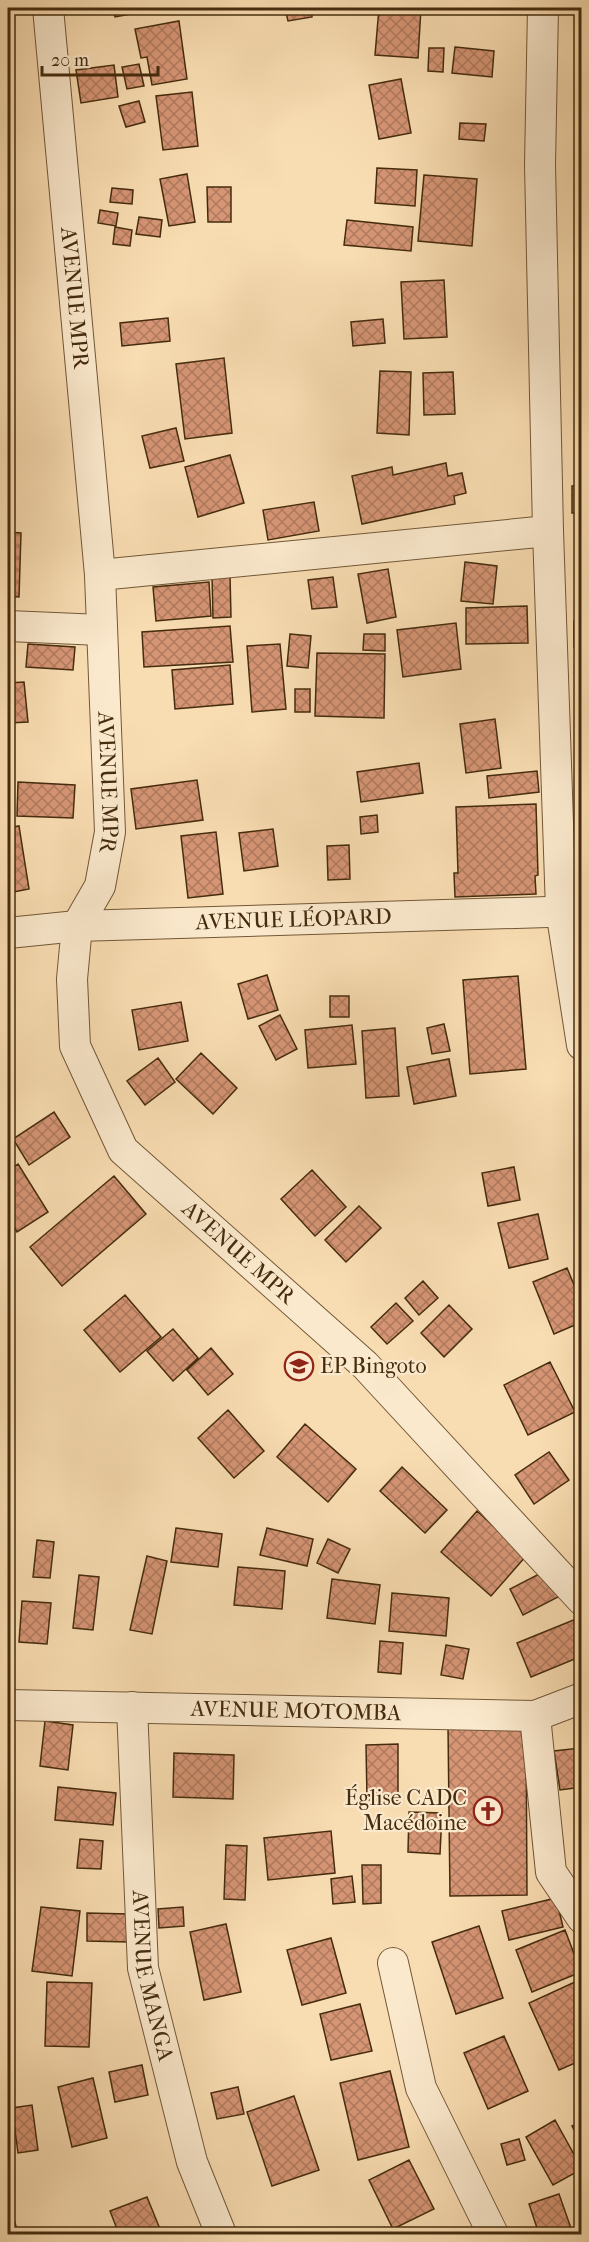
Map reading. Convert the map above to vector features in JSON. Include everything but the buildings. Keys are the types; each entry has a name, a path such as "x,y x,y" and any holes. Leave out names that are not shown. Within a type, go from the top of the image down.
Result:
{"street":[{"name":"AVENUE MPR","path":"48,8 100,575 100,630 110,832 100,886 77,926 72,980 75,1046 123,1150 365,1365 582,1600"},
{"path":"543,8 540,165 548,531 571,911 582,1045"},
{"path":"100,575 548,531"},
{"path":"8,626 100,630"},
{"name":"AVENUE LÉOPARD","path":"8,933 77,926 571,911"},
{"name":"AVENUE MOTOMBA","path":"8,1705 535,1716 582,1698"},
{"name":"AVENUE MANGA","path":"132,1707 143,1968 192,2162 221,2235"},
{"path":"535,1716 551,1872 582,1918"},
{"path":"393,1964 421,2088 493,2235"}],"place":[{"name":"EP Bingoto","path":"299,1366"},
{"name":"Église CADC Macédoine","path":"488,1811"}]}
